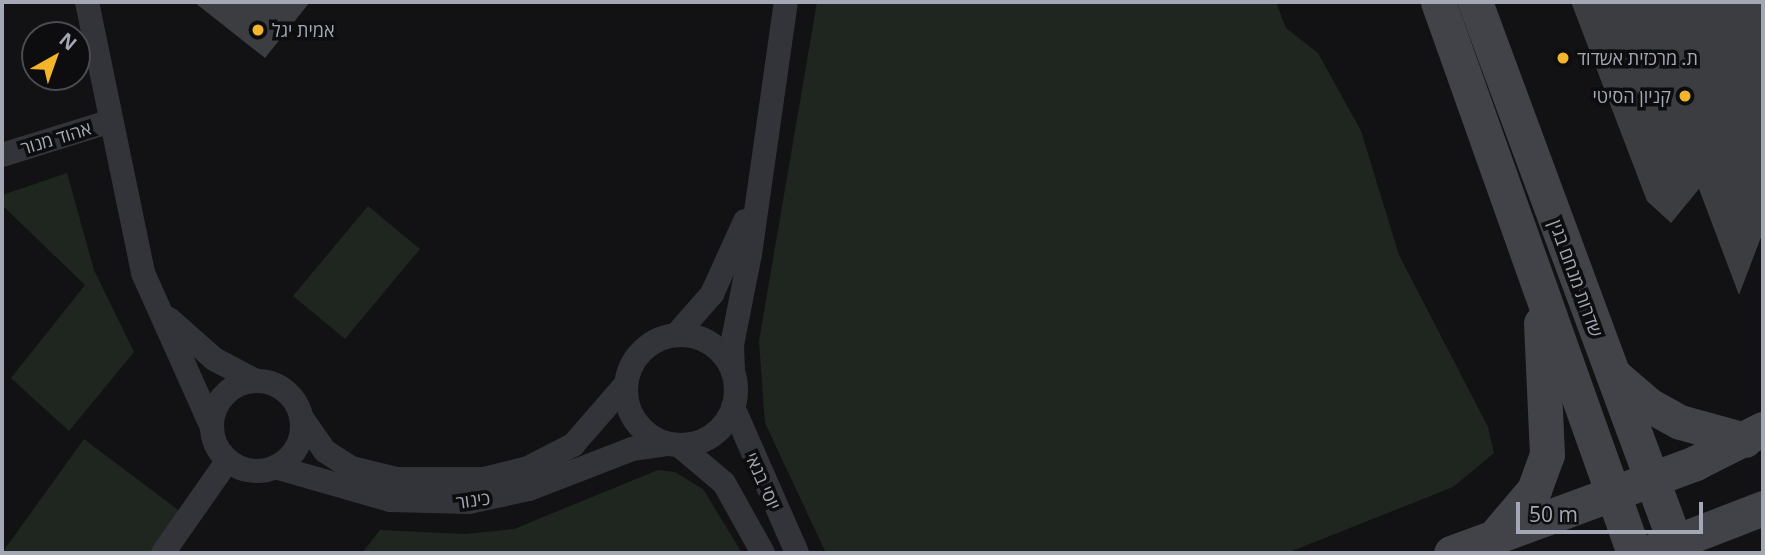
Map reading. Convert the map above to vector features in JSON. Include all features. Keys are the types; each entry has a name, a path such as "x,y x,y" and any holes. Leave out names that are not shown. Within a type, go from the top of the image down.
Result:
{"main road":[{"name":"שדרות מנחם בגין","path":"1438,2 1537,274 1634,553"},
{"name":"שדרות מנחם בגין","path":"1475,2 1651,480 1666,550"},
{"path":"1487,540 1521,509 1547,455 1537,274"},
{"path":"1610,370 1664,414 1754,434"},
{"path":"1451,553 1651,480 1754,434"},
{"path":"1666,550 1763,508"}],"street":[{"path":"87,2 136,245 154,300 212,427 217,447 228,460 249,470 275,467 299,441 301,418 290,395 214,359 154,300"},
{"path":"760,181 712,293 676,335 646,347 626,384 633,418 673,445 710,438 733,407 732,345 760,181 786,2"},
{"name":"אהוד מנור","path":"2,155 111,121"},
{"path":"676,335 705,341 733,372"},
{"path":"212,427 222,397 256,381"},
{"name":"כינור","path":"301,418 325,451 351,468 419,481 484,479 528,468 573,445 626,384"},
{"name":"יוסי בנאי","path":"733,407 797,553"},
{"name":"כינור","path":"275,467 390,500 469,502 529,489 632,449 673,445"},
{"name":"יוסי בנאי","path":"673,445 724,483 763,553"},
{"path":"163,553 228,460"}],"shaded area":[{"path":"817,2 1276,2 1286,28 1318,53 1361,131 1399,255 1488,427 1494,453 1453,487 1287,553 826,553 765,423 759,341"},
{"path":"67,173 94,270 134,352 69,431 11,378 85,285 2,205 2,195"},
{"path":"368,206 420,249 345,339 293,296"},
{"path":"84,439 181,512 150,553 2,553"},
{"path":"658,470 675,472 703,489 742,553 362,553 380,530 465,534 514,529"}],"building":[{"name":"אמית יגל","path":"194,2 310,2 265,58"},
{"name":"קניון הסיטי","path":"1571,2 1763,2 1763,232 1739,295 1699,189 1671,223 1647,201"}],"place":[{"name":"אמית יגל","path":"258,30"},
{"name":"ת. מרכזית אשדוד","path":"1563,58"},
{"name":"קניון הסיטי","path":"1685,96"}]}
